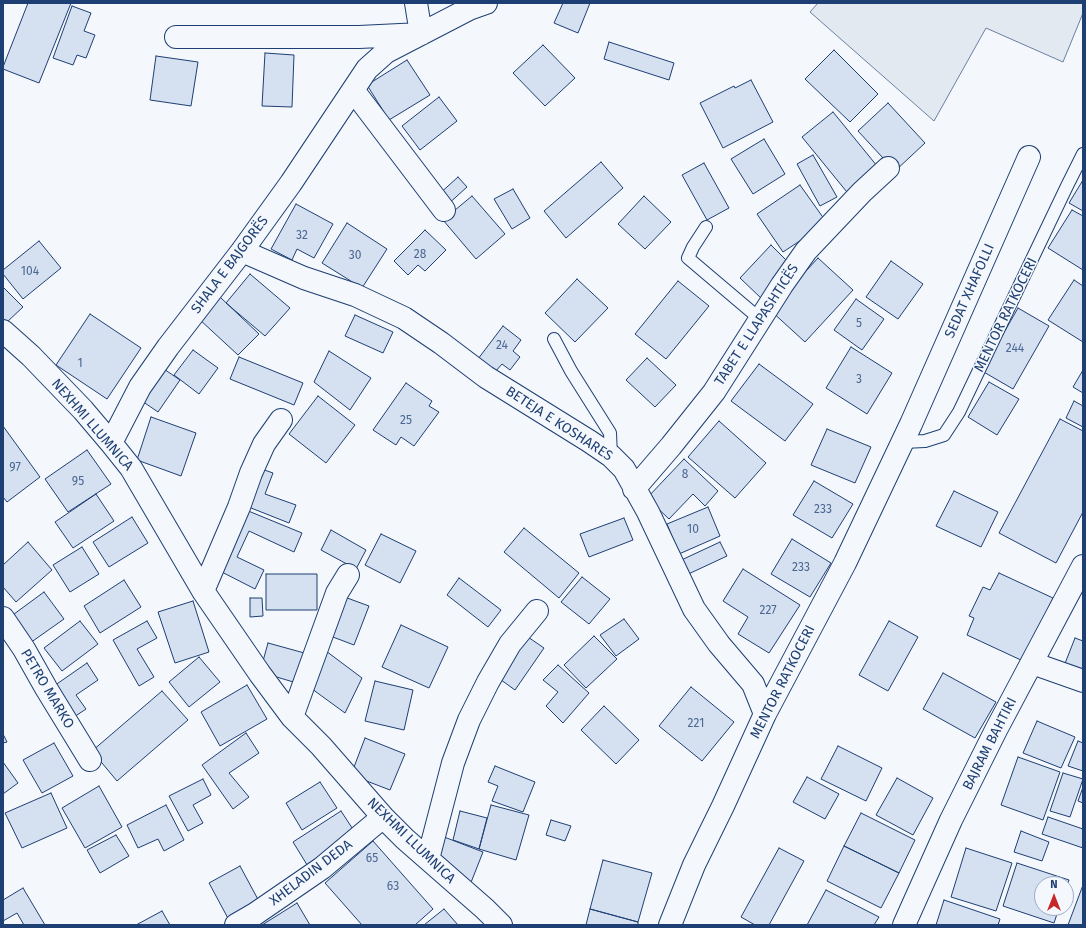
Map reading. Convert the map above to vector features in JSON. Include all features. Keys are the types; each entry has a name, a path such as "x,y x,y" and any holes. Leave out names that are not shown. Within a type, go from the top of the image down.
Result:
{"street":[{"path":"416,3 421,34"},
{"name":"SHALA E BAJGORËS","path":"111,443 144,381 168,346 242,251 295,176 367,69 386,52 469,9 486,3"},
{"name":"SHALA E BAJGORËS","path":"176,37 359,37 421,34"},
{"path":"353,90 444,210"},
{"name":"SEDAT XHAFOLLI","path":"907,433 1029,157"},
{"name":"TABET E LLAPASHTICËS","path":"634,489 714,392 782,285 806,251 862,192 888,168"},
{"name":"BETEJA E KOSHARES","path":"242,251 304,278 356,295 404,318 441,343 486,377 611,456 624,469 648,512 694,609 719,644 753,684 765,714"},
{"name":"NEXHMI LLUMNICA","path":"3,331 31,356 83,410 131,468 203,591 260,674 292,717 321,746 383,817 501,925"},
{"path":"203,591 239,507 250,473 264,444 280,420"},
{"name":"MENTOR RATKOCERI","path":"670,925 694,865 765,714 845,563 907,433"},
{"name":"BAJRAM BAHTIRI","path":"904,925 951,820 996,730 1083,566"},
{"path":"292,717 337,593 348,575"},
{"path":"428,859 453,763 469,720 488,682 510,644 537,611"},
{"name":"PETRO MARKO","path":"3,618 24,649 90,760"},
{"path":"1032,663 1083,681"},
{"name":"XHELADIN DEDA","path":"236,925 255,914 322,868 383,817"}],"lane":[{"name":"MENTOR RATKOCERI","path":"907,433 925,441 944,434 959,412 1083,154"},
{"path":"706,227 688,258 760,319"},
{"path":"554,339 571,371 610,433 611,456"}],"shaded area":[{"path":"818,3 1083,3 1083,13 1063,62 986,28 934,121 810,12"}],"building":[{"path":"28,3 71,3 39,83 3,69"},
{"path":"563,3 590,3 578,33 554,23"},
{"path":"72,6 91,13 84,31 95,35 86,58 77,55 73,65 53,58"},
{"path":"609,42 674,63 669,80 604,59"},
{"path":"543,45 575,78 545,106 513,73"},
{"path":"834,50 878,94 850,122 805,79"},
{"path":"265,53 294,55 292,107 262,106"},
{"path":"156,56 198,62 191,106 150,100"},
{"path":"407,60 430,95 389,120 367,85"},
{"path":"751,80 773,122 723,148 700,103 734,86 735,88"},
{"path":"439,97 457,121 420,150 402,126"},
{"path":"888,103 925,143 895,171 858,131"},
{"path":"833,112 882,172 851,197 802,137"},
{"path":"764,139 785,174 753,194 731,159"},
{"path":"813,155 837,197 820,206 797,164"},
{"path":"601,162 623,188 566,238 544,211"},
{"path":"704,163 729,208 707,220 682,175"},
{"path":"458,177 467,187 446,206 437,196"},
{"path":"1083,180 1083,211 1069,203"},
{"path":"800,185 827,223 783,252 757,214"},
{"path":"513,189 530,218 512,229 494,199"},
{"path":"472,196 505,234 476,259 443,220"},
{"path":"644,196 671,222 645,249 618,224"},
{"path":"296,204 333,224 314,258 297,249 292,260 271,249"},
{"path":"1072,210 1083,216 1083,270 1048,248"},
{"path":"347,223 387,249 362,288 322,263"},
{"path":"425,230 446,250 425,271 418,265 408,275 394,261"},
{"path":"39,241 61,268 23,299 3,274 3,270"},
{"path":"771,245 793,267 762,299 740,278"},
{"path":"818,258 853,290 805,342 770,310"},
{"path":"891,261 923,284 898,319 866,297"},
{"path":"250,274 290,308 265,336 226,303"},
{"path":"577,279 608,308 575,342 545,313"},
{"path":"1074,280 1083,286 1083,342 1048,320"},
{"path":"678,281 709,306 666,359 635,334"},
{"path":"3,287 23,307 7,322 3,318"},
{"path":"220,297 259,334 238,355 199,319"},
{"path":"856,299 884,319 862,350 834,330"},
{"path":"1018,308 1049,326 1013,389 982,371"},
{"path":"90,314 141,348 107,399 56,365"},
{"path":"355,315 393,332 383,353 345,336"},
{"path":"503,326 521,340 513,351 520,357 510,370 502,364 495,372 478,359"},
{"path":"851,347 892,373 867,414 826,388"},
{"path":"193,350 218,368 199,394 174,375"},
{"path":"329,351 371,378 350,410 314,382"},
{"path":"239,357 303,383 294,405 230,379"},
{"path":"647,358 676,385 655,407 626,380"},
{"path":"759,364 813,404 785,441 731,401"},
{"path":"161,367 180,380 158,412 139,399"},
{"path":"1083,370 1083,393 1073,387"},
{"path":"989,382 1019,399 997,435 968,417"},
{"path":"406,383 432,401 429,406 439,412 414,446 401,437 396,445 373,430"},
{"path":"318,396 355,425 326,463 289,434"},
{"path":"1074,401 1083,406 1083,427 1066,418"},
{"path":"151,417 196,433 181,476 137,460"},
{"path":"1060,419 1083,431 1083,512 1056,563 999,533"},
{"path":"719,421 766,463 735,498 688,457"},
{"path":"3,426 40,477 7,502 3,497"},
{"path":"827,429 871,447 855,483 811,465"},
{"path":"87,450 111,484 68,512 45,479"},
{"path":"684,459 718,491 705,506 693,494 669,519 647,498"},
{"path":"256,467 273,473 265,494 296,505 289,523 241,504"},
{"path":"814,481 853,504 832,538 793,515"},
{"path":"954,491 998,512 981,547 936,526"},
{"path":"96,494 114,521 73,548 55,522"},
{"path":"708,507 720,536 679,554 667,524"},
{"path":"241,508 302,533 294,552 249,531 237,557 264,570 255,589 216,569"},
{"path":"132,517 148,543 109,567 93,542"},
{"path":"624,518 633,540 589,557 580,534"},
{"path":"524,528 579,573 559,598 504,552"},
{"path":"331,530 366,550 356,569 321,550"},
{"path":"381,534 416,551 400,583 365,565"},
{"path":"792,539 831,563 810,597 771,574"},
{"path":"28,542 52,570 16,602 3,587 3,565"},
{"path":"720,542 727,556 682,577 675,563"},
{"path":"82,547 99,574 70,592 53,565"},
{"path":"743,569 800,605 769,653 738,634 748,617 723,601"},
{"path":"999,573 1053,598 1023,661 967,635 974,618 969,616 983,587 990,590"},
{"path":"266,574 317,574 317,610 266,610"},
{"path":"582,577 610,599 589,624 561,602"},
{"path":"459,578 501,610 488,627 447,595"},
{"path":"124,580 141,607 100,633 84,606"},
{"path":"44,592 64,619 30,643 10,617"},
{"path":"339,595 369,606 354,645 325,634"},
{"path":"250,598 262,598 263,616 250,617"},
{"path":"193,601 209,652 175,663 158,612"},
{"path":"624,619 639,639 616,656 600,635"},
{"path":"80,621 98,644 62,671 44,648"},
{"path":"147,621 157,638 137,649 154,677 139,686 113,640"},
{"path":"889,621 918,637 888,691 859,675"},
{"path":"401,625 448,647 429,688 382,667"},
{"path":"525,635 544,648 515,690 497,677"},
{"path":"594,636 617,659 586,688 564,665"},
{"path":"1075,638 1083,641 1083,674 1064,666"},
{"path":"268,643 308,654 300,684 260,672"},
{"path":"322,648 362,678 345,713 308,686"},
{"path":"199,657 220,682 189,707 169,682"},
{"path":"87,663 98,680 76,695 86,709 71,719 51,688"},
{"path":"558,665 589,693 563,723 546,706 558,692 543,680"},
{"path":"943,673 996,702 975,738 923,709"},
{"path":"375,681 413,690 404,730 365,721"},
{"path":"247,685 267,719 220,746 201,712"},
{"path":"691,687 734,722 702,761 659,726"},
{"path":"162,691 188,720 117,781 92,751"},
{"path":"604,706 639,740 616,764 581,730"},
{"path":"1037,721 1075,737 1061,768 1023,753"},
{"path":"246,733 259,753 229,773 249,797 233,809 202,765"},
{"path":"3,734 7,742 3,743"},
{"path":"365,738 405,754 390,790 351,775"},
{"path":"1078,741 1083,743 1083,771 1068,766"},
{"path":"54,743 73,776 42,793 23,760"},
{"path":"838,746 882,768 866,801 821,779"},
{"path":"1018,757 1060,772 1043,820 1001,805"},
{"path":"3,762 18,783 3,794"},
{"path":"495,766 535,782 523,812 492,801 498,786 488,782"},
{"path":"1063,773 1083,779 1070,817 1050,811"},
{"path":"807,777 839,794 825,819 793,802"},
{"path":"897,778 933,798 913,835 876,815"},
{"path":"203,779 211,795 193,805 203,823 188,831 169,796"},
{"path":"320,782 337,808 302,830 286,803"},
{"path":"99,786 122,827 85,848 62,808"},
{"path":"1083,787 1083,803 1078,801"},
{"path":"51,793 67,828 22,848 5,813"},
{"path":"166,805 184,840 164,851 158,839 138,848 127,825"},
{"path":"491,805 529,815 516,860 479,849"},
{"path":"341,811 358,837 309,868 293,842"},
{"path":"460,811 487,818 479,849 453,840"},
{"path":"861,813 915,840 899,873 844,846"},
{"path":"1048,817 1083,829 1083,848 1042,834"},
{"path":"551,820 571,826 565,841 546,835"},
{"path":"1021,831 1049,842 1042,861 1014,852"},
{"path":"116,835 129,856 100,873 87,850"},
{"path":"439,835 483,852 468,890 430,859"},
{"path":"373,841 433,909 415,925 362,925 325,883"},
{"path":"844,846 899,873 881,908 827,881"},
{"path":"779,848 804,861 769,925 755,925 741,917"},
{"path":"966,848 1012,863 996,911 951,897"},
{"path":"603,860 652,873 638,922 590,909"},
{"path":"1017,863 1057,876 1034,876 1034,916 1056,916 1054,923 1003,906"},
{"path":"240,866 261,905 230,922 209,883"},
{"path":"1083,885 1083,925 1068,925 1071,916 1074,916 1074,909"},
{"path":"23,888 45,925 24,925 17,913 3,921 3,900"},
{"path":"826,890 879,917 874,925 807,925"},
{"path":"944,900 1000,919 998,925 936,925"},
{"path":"297,903 310,925 262,925"},
{"path":"444,909 458,925 424,925"},
{"path":"590,909 638,922 638,925 586,925"},
{"path":"162,911 170,925 136,925"}]}
